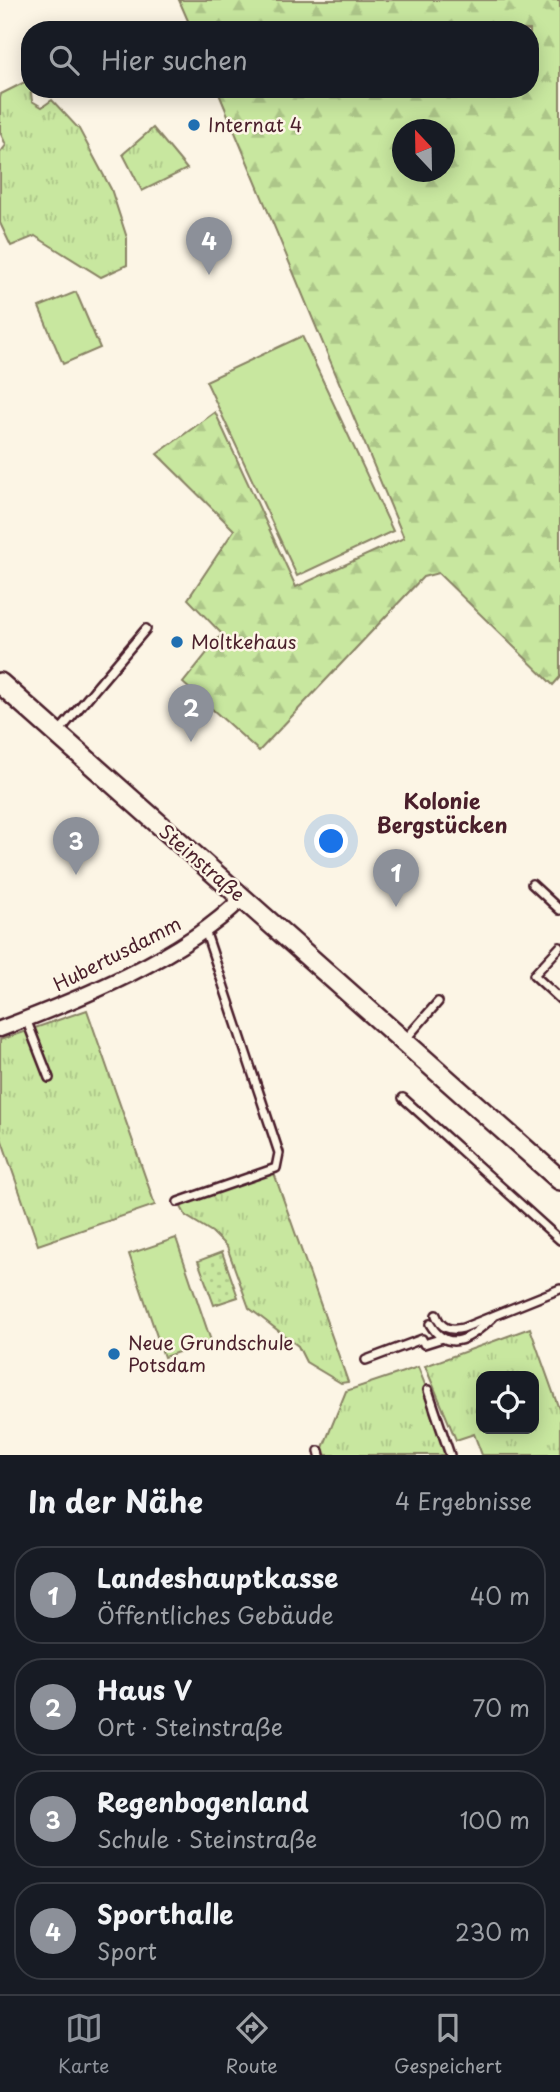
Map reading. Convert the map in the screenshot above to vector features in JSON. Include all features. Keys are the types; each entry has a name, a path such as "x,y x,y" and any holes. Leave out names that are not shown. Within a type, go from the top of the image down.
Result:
{"street":[{"name":"Steinstraße","path":"0,684 560,1180"},
{"name":"Hubertusdamm","path":"0,1029 87,995 122,977 205,930 221,919 242,898"}],"lane":[{"path":"56,734 146,629"},
{"path":"532,884 560,909"},
{"path":"177,1202 276,1168 279,1153 205,930"},
{"path":"560,947 534,975 560,999"},
{"path":"403,1043 438,1002"},
{"path":"26,1019 49,1078"},
{"path":"403,1098 560,1240"},
{"path":"436,1315 444,1328 463,1328 560,1289"},
{"path":"430,1324 443,1338 463,1340 472,1336 495,1315"},
{"path":"366,1360 422,1339 424,1344 443,1338"},
{"path":"428,1390 450,1455"}],"green space":[{"path":"179,0 560,0 560,677 553,685 438,573 423,577 259,751 183,683 222,634 188,599 234,530 157,454 215,412 296,587 404,538 221,98 539,98 539,21 188,21"},
{"path":"21,84 21,98 32,98 42,107 52,100 79,129 111,189 127,238 127,265 101,277 35,236 11,246 0,223 0,153 6,145 0,132 1,94"},
{"path":"153,128 187,169 142,191 123,154"},
{"path":"76,292 100,348 63,364 39,307"},
{"path":"302,336 393,531 297,576 206,381"},
{"path":"87,1010 155,1205 38,1245 0,1135 0,1040"},
{"path":"274,1173 348,1382 341,1383 306,1362 298,1346 249,1308 227,1247 212,1232 186,1216 180,1205"},
{"path":"176,1238 211,1341 164,1357 129,1254"},
{"path":"222,1252 238,1297 214,1305 198,1261"},
{"path":"530,1328 560,1412 560,1455 482,1455 474,1434 456,1440 425,1366"},
{"path":"418,1367 453,1455 325,1455 322,1450 346,1391"}],"place":[{"name":"Internat 4","path":"194,125"},
{"name":"Sporthalle","path":"209,275"},
{"name":"Moltkehaus","path":"177,642"},
{"name":"Haus V","path":"191,742"},
{"name":"Regenbogenland","path":"76,875"},
{"name":"Landeshauptkasse","path":"396,907"},
{"name":"Neue Grundschule Potsdam","path":"114,1354"}],"district":[{"name":"Kolonie Bergstücken","path":"442,814"}]}
